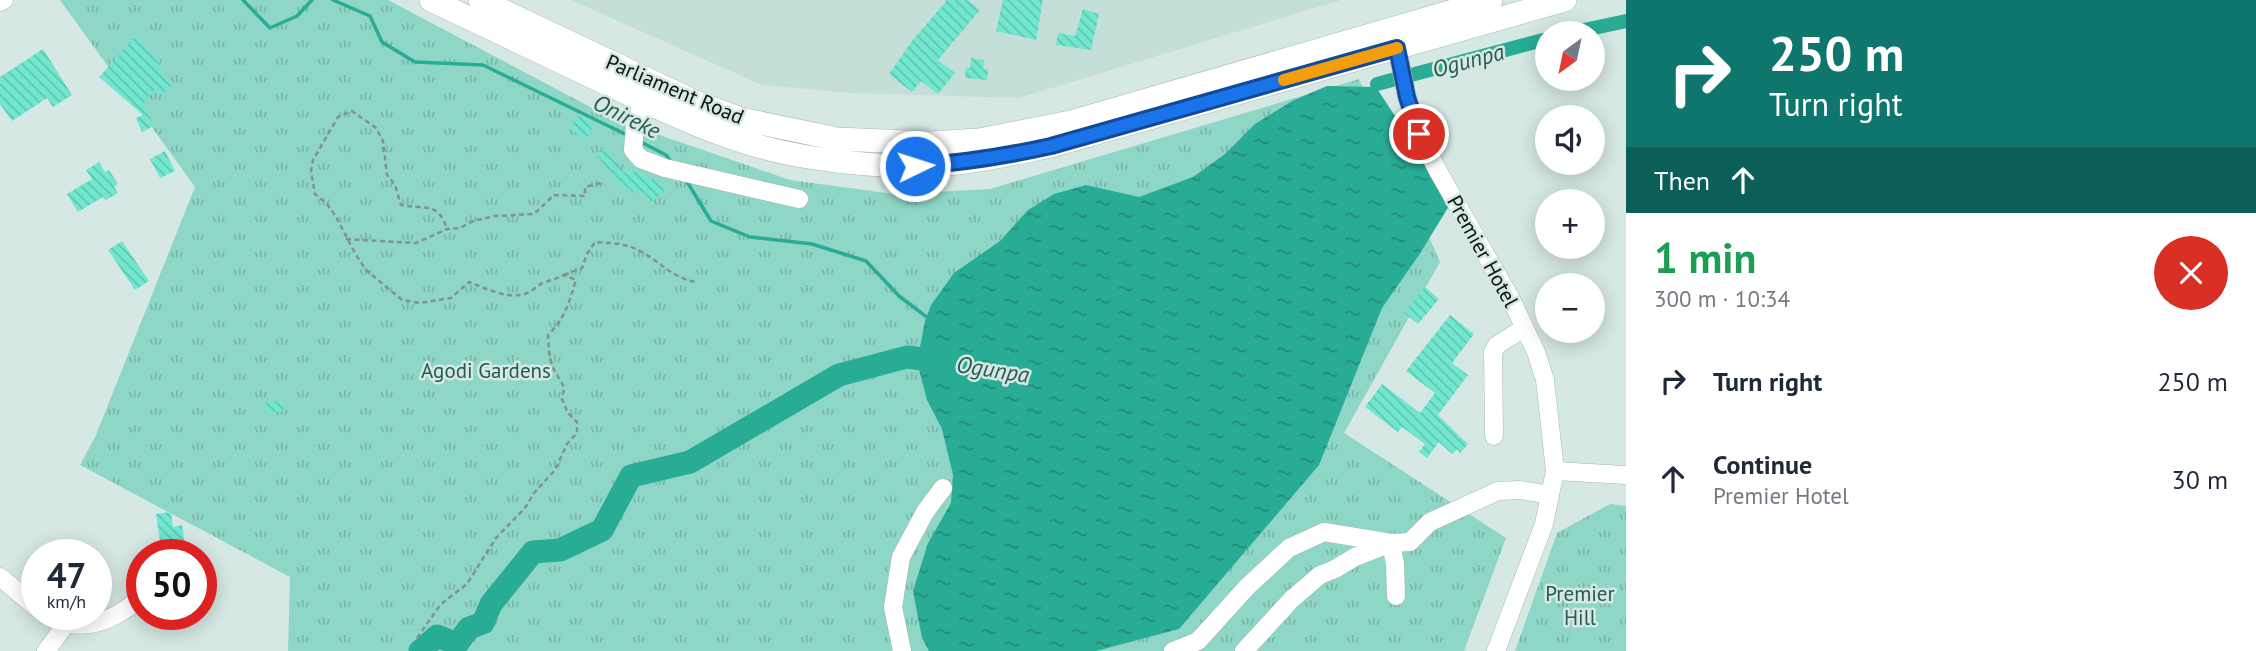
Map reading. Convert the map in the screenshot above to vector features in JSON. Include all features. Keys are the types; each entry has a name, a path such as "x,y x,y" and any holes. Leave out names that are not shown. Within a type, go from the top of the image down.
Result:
{"main road":[{"name":"Parliament Road","path":"431,0 643,101 722,135 819,158 915,166 957,163 1051,146 1565,0"},
{"name":"Parliament Road","path":"480,0 693,101 741,119 837,139 930,144 979,141 1047,128 1396,49 1491,0"}],"street":[{"name":"Premier Hotel","path":"1396,49 1419,134 1511,299 1545,380 1555,471 1544,524 1496,651"},
{"path":"643,101 635,126 633,150 641,159 799,199"},
{"path":"1494,436 1493,352 1497,345 1524,328"},
{"path":"1555,471 1626,475"},
{"path":"902,651 893,607 901,557 925,512 943,488"},
{"path":"1173,651 1198,640 1247,587 1289,548 1324,532 1391,543 1410,542 1430,522 1497,491 1550,495"},
{"path":"1391,543 1396,596"},
{"path":"1244,651 1292,599 1320,575 1391,543"},
{"path":"0,577 21,595"},
{"path":"46,651 62,630"}],"path":[{"path":"447,229 443,218 435,209 401,205 395,184 387,175 383,141 376,128 352,111 338,117 313,160 311,171 315,194 335,215 346,239 366,270 402,300 420,303 451,298 469,282 500,293 527,294 539,284 582,268 595,242 624,244 640,251 681,279 696,282"},
{"path":"346,239 416,243 473,221 495,216 534,214 554,195 585,196 585,187 601,183"},
{"path":"417,639 441,604 467,584 496,538 555,471 567,444 577,433 577,422 568,413 562,399 564,387 552,366 549,352 548,335 570,305 576,279 564,275"}],"shaded area":[{"path":"571,0 1341,0 1019,98 850,93 762,85"}],"green space":[{"name":"Agodi Gardens","path":"60,0 388,0 613,119 790,180 894,194 990,189 1359,79 1440,262 1344,433 1506,538 1464,651 288,651 290,577 80,465 96,435 195,187"},
{"name":"Premier Hill","path":"1610,504 1626,506 1626,651 1515,651 1557,533"}],"water":[{"path":"1327,86 1376,87 1449,206 1382,308 1319,465 1179,629 1096,651 929,651 922,638 913,591 928,543 951,503 953,475 942,429 927,400 917,362 931,305 954,273 1000,241 1028,210 1054,194 1086,185 1139,197 1193,177 1225,154 1255,124 1292,101"}],"building":[{"path":"947,0 967,0 980,10 938,60 955,73 938,94 921,81 912,92 889,74 912,41"},
{"path":"1003,0 1043,0 1036,40 996,31"},
{"path":"1083,9 1099,14 1091,50 1056,45 1058,33 1075,36"},
{"path":"136,36 160,61 156,65 172,85 161,95 155,89 143,104 154,126 142,132 136,118 143,115 99,77"},
{"path":"43,49 72,95 53,107 47,98 12,121 0,104 0,77"},
{"path":"971,58 984,60 983,69 988,69 987,80 965,78"},
{"path":"579,115 594,126 585,139 570,128"},
{"path":"606,149 624,173 629,168 633,173 637,170 643,176 646,174 651,180 655,177 666,190 651,202 644,192 641,195 637,190 633,193 628,187 624,190 597,155"},
{"path":"165,151 175,171 160,178 150,159"},
{"path":"99,162 105,172 109,170 118,184 114,187 118,193 106,200 103,197 78,212 67,194 92,179 86,170"},
{"path":"122,241 149,281 135,290 108,250"},
{"path":"1425,287 1439,299 1418,324 1404,313"},
{"path":"1450,315 1474,334 1452,363 1468,375 1438,415 1468,444 1460,453 1457,449 1452,454 1439,442 1427,458 1419,452 1425,444 1402,427 1398,432 1365,407 1382,384 1420,413 1435,393 1406,371"},
{"path":"283,401 284,411 267,413 266,402"},
{"path":"171,512 173,527 182,525 184,539 160,539 156,514"}],"waterway":[{"name":"Onireke","path":"243,0 270,28 297,16 312,0"},
{"name":"Onireke","path":"333,0 370,16 382,42 415,62 483,65 629,136"},
{"name":"Ogunpa","path":"1605,26 1626,21"},
{"name":"Ogunpa","path":"1377,84 1535,42"},
{"name":"Onireke","path":"639,141 666,155 672,163"},
{"name":"Onireke","path":"686,180 711,221 750,237 812,244 866,261 899,296 928,318"},
{"name":"Ogunpa","path":"420,651 437,636 457,644 469,628 483,623 491,604 533,552 560,550 602,530 631,476 690,462 839,375 907,357 947,362"}],"slow traffic":[{"path":"1284,80 1397,48"}],"route":[{"path":"915,166 957,163 1051,146 1397,48 1400,70 1419,134"}]}
